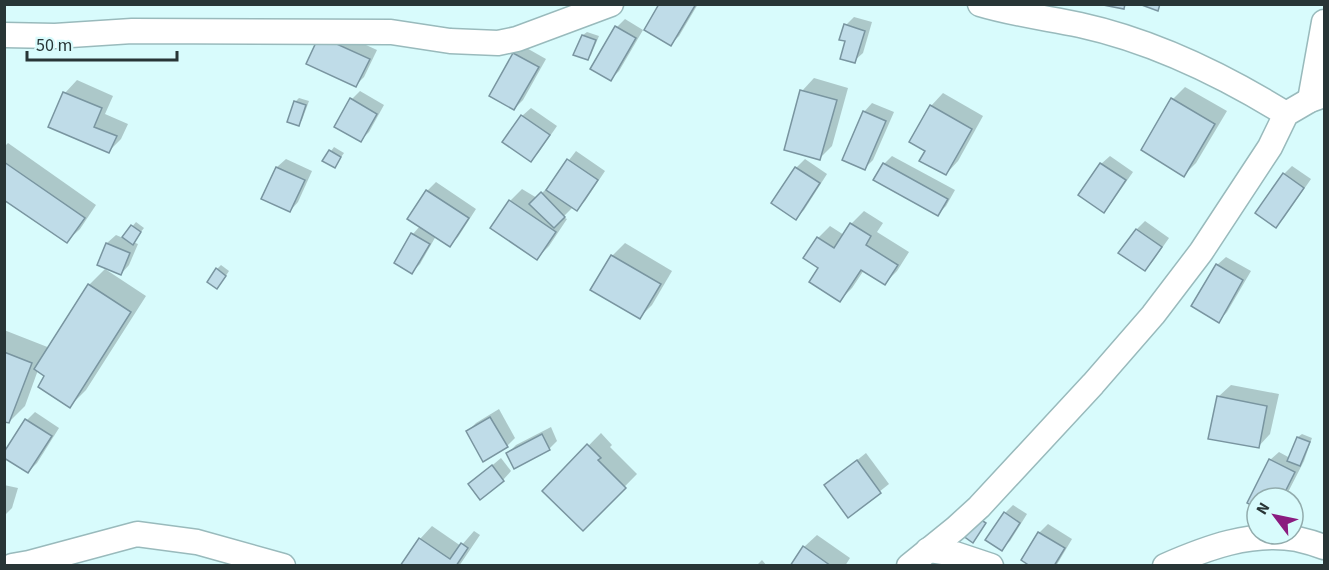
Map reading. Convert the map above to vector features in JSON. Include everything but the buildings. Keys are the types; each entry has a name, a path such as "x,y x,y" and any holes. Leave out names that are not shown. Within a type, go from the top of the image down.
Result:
{"street":[{"path":"4,35 56,36 132,31 391,32 450,41 498,43 517,39 611,4"},
{"path":"980,4 1080,25 1161,50 1256,96 1286,114"},
{"path":"909,566 956,528 1006,480 1153,315 1225,218 1270,147 1286,114 1317,97 1324,22"},
{"path":"12,566 136,534 197,542 283,566"},
{"path":"1165,566 1221,544 1250,539 1298,539 1324,547"},
{"path":"928,550 955,554 991,566"}]}
